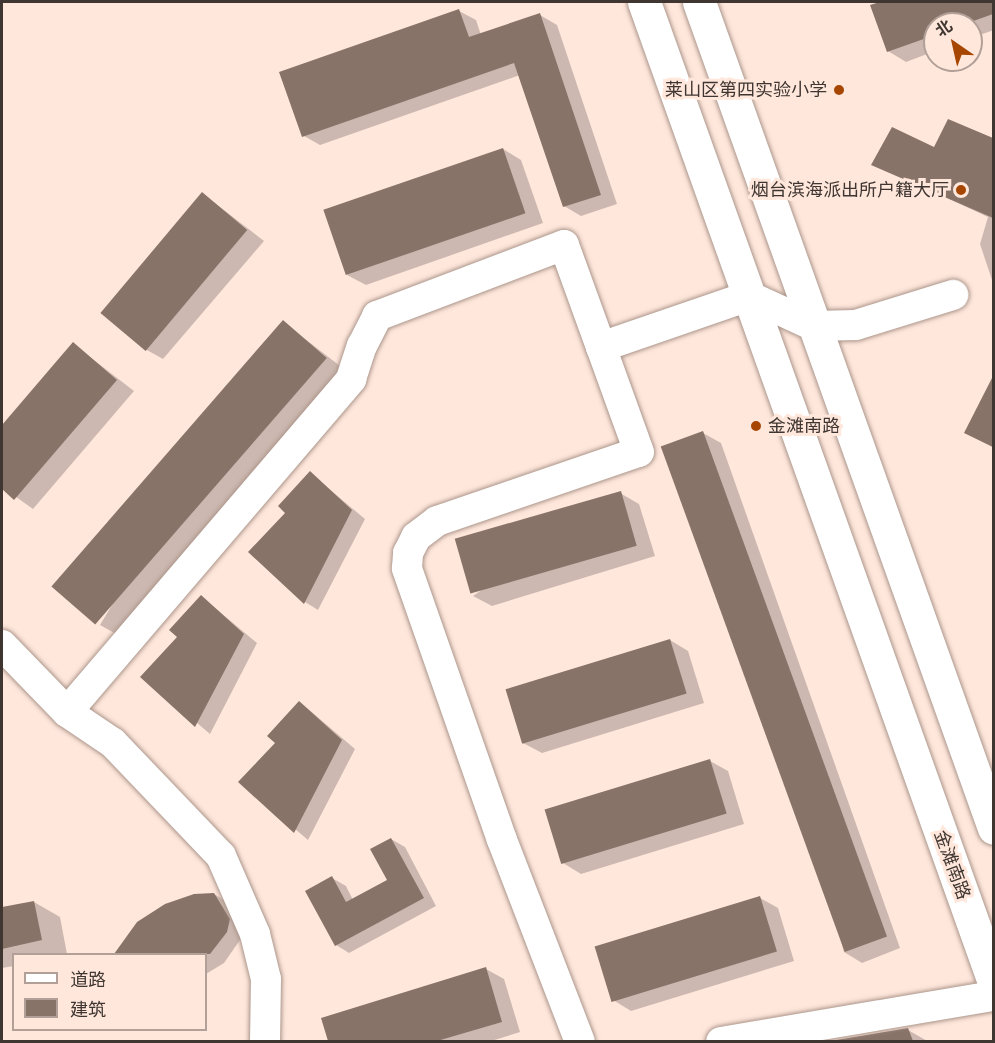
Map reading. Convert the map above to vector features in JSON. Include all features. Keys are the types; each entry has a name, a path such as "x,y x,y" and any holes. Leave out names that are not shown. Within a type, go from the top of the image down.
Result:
{"street":[{"name":"金滩南路","path":"644,2 993,982"},
{"path":"699,2 993,828"},
{"path":"67,712 351,379 362,346 377,316 564,245 639,452 437,521 416,537 408,553 407,568 502,840 580,1041"},
{"path":"601,347 749,296 814,326 856,325 953,295"},
{"path":"2,645 67,712 113,743 221,856 255,934 266,979 265,1041"},
{"path":"721,1041 993,996"}],"building":[{"path":"880,2 993,2 993,14 983,18 983,12 923,12 923,39 887,52 870,5"},
{"path":"459,9 469,37 540,13 601,195 563,207 514,63 302,137 279,72"},
{"name":"烟台滨海派出所户籍大厅","path":"948,119 993,138 993,218 871,165 892,127 934,147"},
{"path":"503,148 525,213 346,275 323,210"},
{"path":"202,192 247,230 146,351 100,313"},
{"path":"283,320 327,358 95,624 51,586"},
{"path":"73,342 117,380 14,500 2,489 2,425"},
{"path":"993,376 993,447 964,433"},
{"path":"703,431 887,937 845,952 661,446"},
{"path":"310,471 352,510 304,604 248,552 285,513 278,506"},
{"path":"621,491 637,546 470,593 455,539"},
{"path":"201,595 244,634 195,727 140,677 177,637 169,630"},
{"path":"670,639 687,694 522,744 506,689"},
{"path":"299,701 342,740 294,833 238,782 275,743 267,736"},
{"path":"710,759 727,814 561,864 545,810"},
{"path":"391,838 424,898 335,946 305,891 332,876 346,902 387,880 370,849"},
{"path":"214,893 230,919 227,932 210,954 115,953 137,922 165,904 194,894"},
{"path":"760,896 777,951 612,1002 595,947"},
{"path":"34,901 42,940 2,949 2,907"},
{"path":"486,967 502,1022 437,1041 328,1041 321,1018"},
{"path":"908,1028 913,1041 830,1041"}],"place":[{"name":"莱山区第四实验小学","path":"839,90"},
{"name":"烟台滨海派出所户籍大厅","path":"961,190"},
{"name":"金滩南路","path":"756,426"}]}
